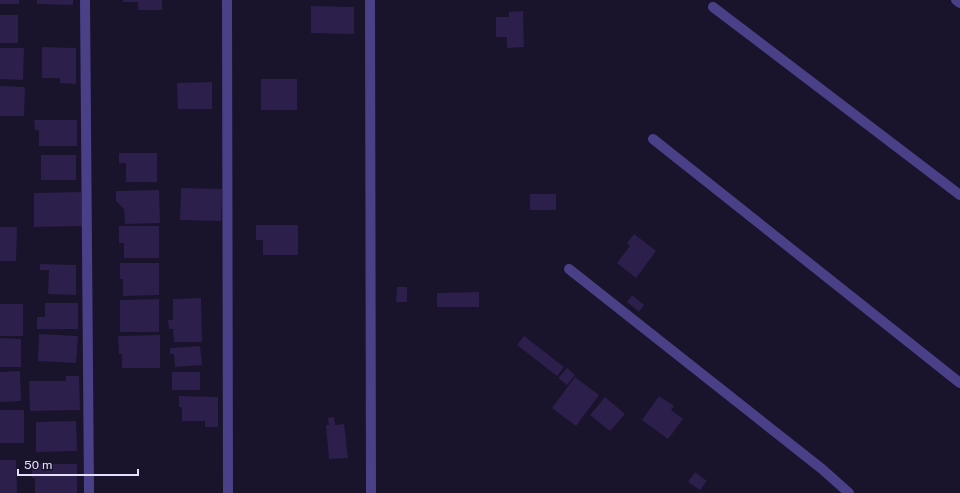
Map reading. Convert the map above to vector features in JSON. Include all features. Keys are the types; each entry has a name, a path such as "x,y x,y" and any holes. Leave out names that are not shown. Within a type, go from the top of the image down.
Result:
{"street":[{"path":"85,0 89,493"},
{"path":"227,0 228,493"},
{"path":"370,0 371,493"},
{"path":"956,0 960,3"},
{"path":"713,7 960,195"},
{"path":"653,139 960,383"},
{"path":"569,269 816,464 849,493"}],"building":[{"path":"0,0 19,0 19,4 0,4"},
{"path":"37,0 73,0 73,5 37,4"},
{"path":"123,0 162,0 162,10 138,10 138,2 123,2"},
{"path":"311,6 354,7 354,34 311,33"},
{"path":"523,11 524,47 507,48 507,37 496,37 496,17 509,17 509,12"},
{"path":"0,15 18,15 18,43 0,43"},
{"path":"42,47 76,48 76,84 60,83 60,78 42,78"},
{"path":"0,48 24,48 23,80 0,79"},
{"path":"261,79 297,79 297,110 261,110"},
{"path":"212,82 212,109 178,109 177,83"},
{"path":"0,86 25,87 24,116 0,116"},
{"path":"34,120 77,120 77,146 39,146 39,130 35,130"},
{"path":"119,153 157,153 157,182 126,182 126,163 119,163"},
{"path":"41,155 76,155 76,180 41,180"},
{"path":"181,188 222,189 221,221 180,220"},
{"path":"159,190 160,223 125,224 124,209 116,201 116,191"},
{"path":"81,192 82,226 34,227 34,193"},
{"path":"530,194 556,194 556,210 530,210"},
{"path":"256,225 298,225 298,255 263,255 263,240 256,240"},
{"path":"119,226 159,226 159,258 124,258 124,243 119,243"},
{"path":"0,227 17,227 16,261 0,261"},
{"path":"634,234 656,251 636,278 617,263 630,246 627,243"},
{"path":"120,263 159,263 159,295 123,296 123,279 120,279"},
{"path":"40,264 76,265 76,295 48,294 49,270 40,270"},
{"path":"397,287 407,287 407,302 396,302"},
{"path":"479,292 479,307 437,307 437,293"},
{"path":"632,295 644,305 639,312 627,302"},
{"path":"201,298 202,342 174,342 173,329 169,329 168,320 173,320 173,299"},
{"path":"159,299 159,332 120,332 120,300"},
{"path":"45,303 78,303 78,329 37,329 37,317 45,317"},
{"path":"0,304 23,304 23,336 0,336"},
{"path":"39,334 78,336 76,363 38,361"},
{"path":"160,335 160,368 122,368 122,354 119,354 118,336"},
{"path":"524,336 564,367 557,376 517,345"},
{"path":"0,338 21,339 21,367 0,367"},
{"path":"200,346 202,365 175,367 174,354 170,354 170,348"},
{"path":"567,368 575,375 567,385 558,378"},
{"path":"20,371 21,401 0,402 0,372"},
{"path":"172,372 200,372 200,390 172,390"},
{"path":"66,376 79,376 80,410 30,411 29,381 66,381"},
{"path":"575,377 599,395 576,426 552,408"},
{"path":"179,396 218,397 218,427 205,427 205,421 182,421 182,407 179,407"},
{"path":"659,396 674,406 671,410 683,419 668,439 642,420"},
{"path":"605,397 625,414 610,431 590,415"},
{"path":"0,410 24,410 24,443 0,443"},
{"path":"334,417 335,425 344,424 348,458 329,459 326,425 329,425 328,418"},
{"path":"76,421 77,451 36,452 36,422"},
{"path":"0,460 16,460 17,493 0,493"},
{"path":"32,464 77,464 77,493 35,493 35,478 32,478"},
{"path":"695,472 707,481 700,490 688,482"}]}
